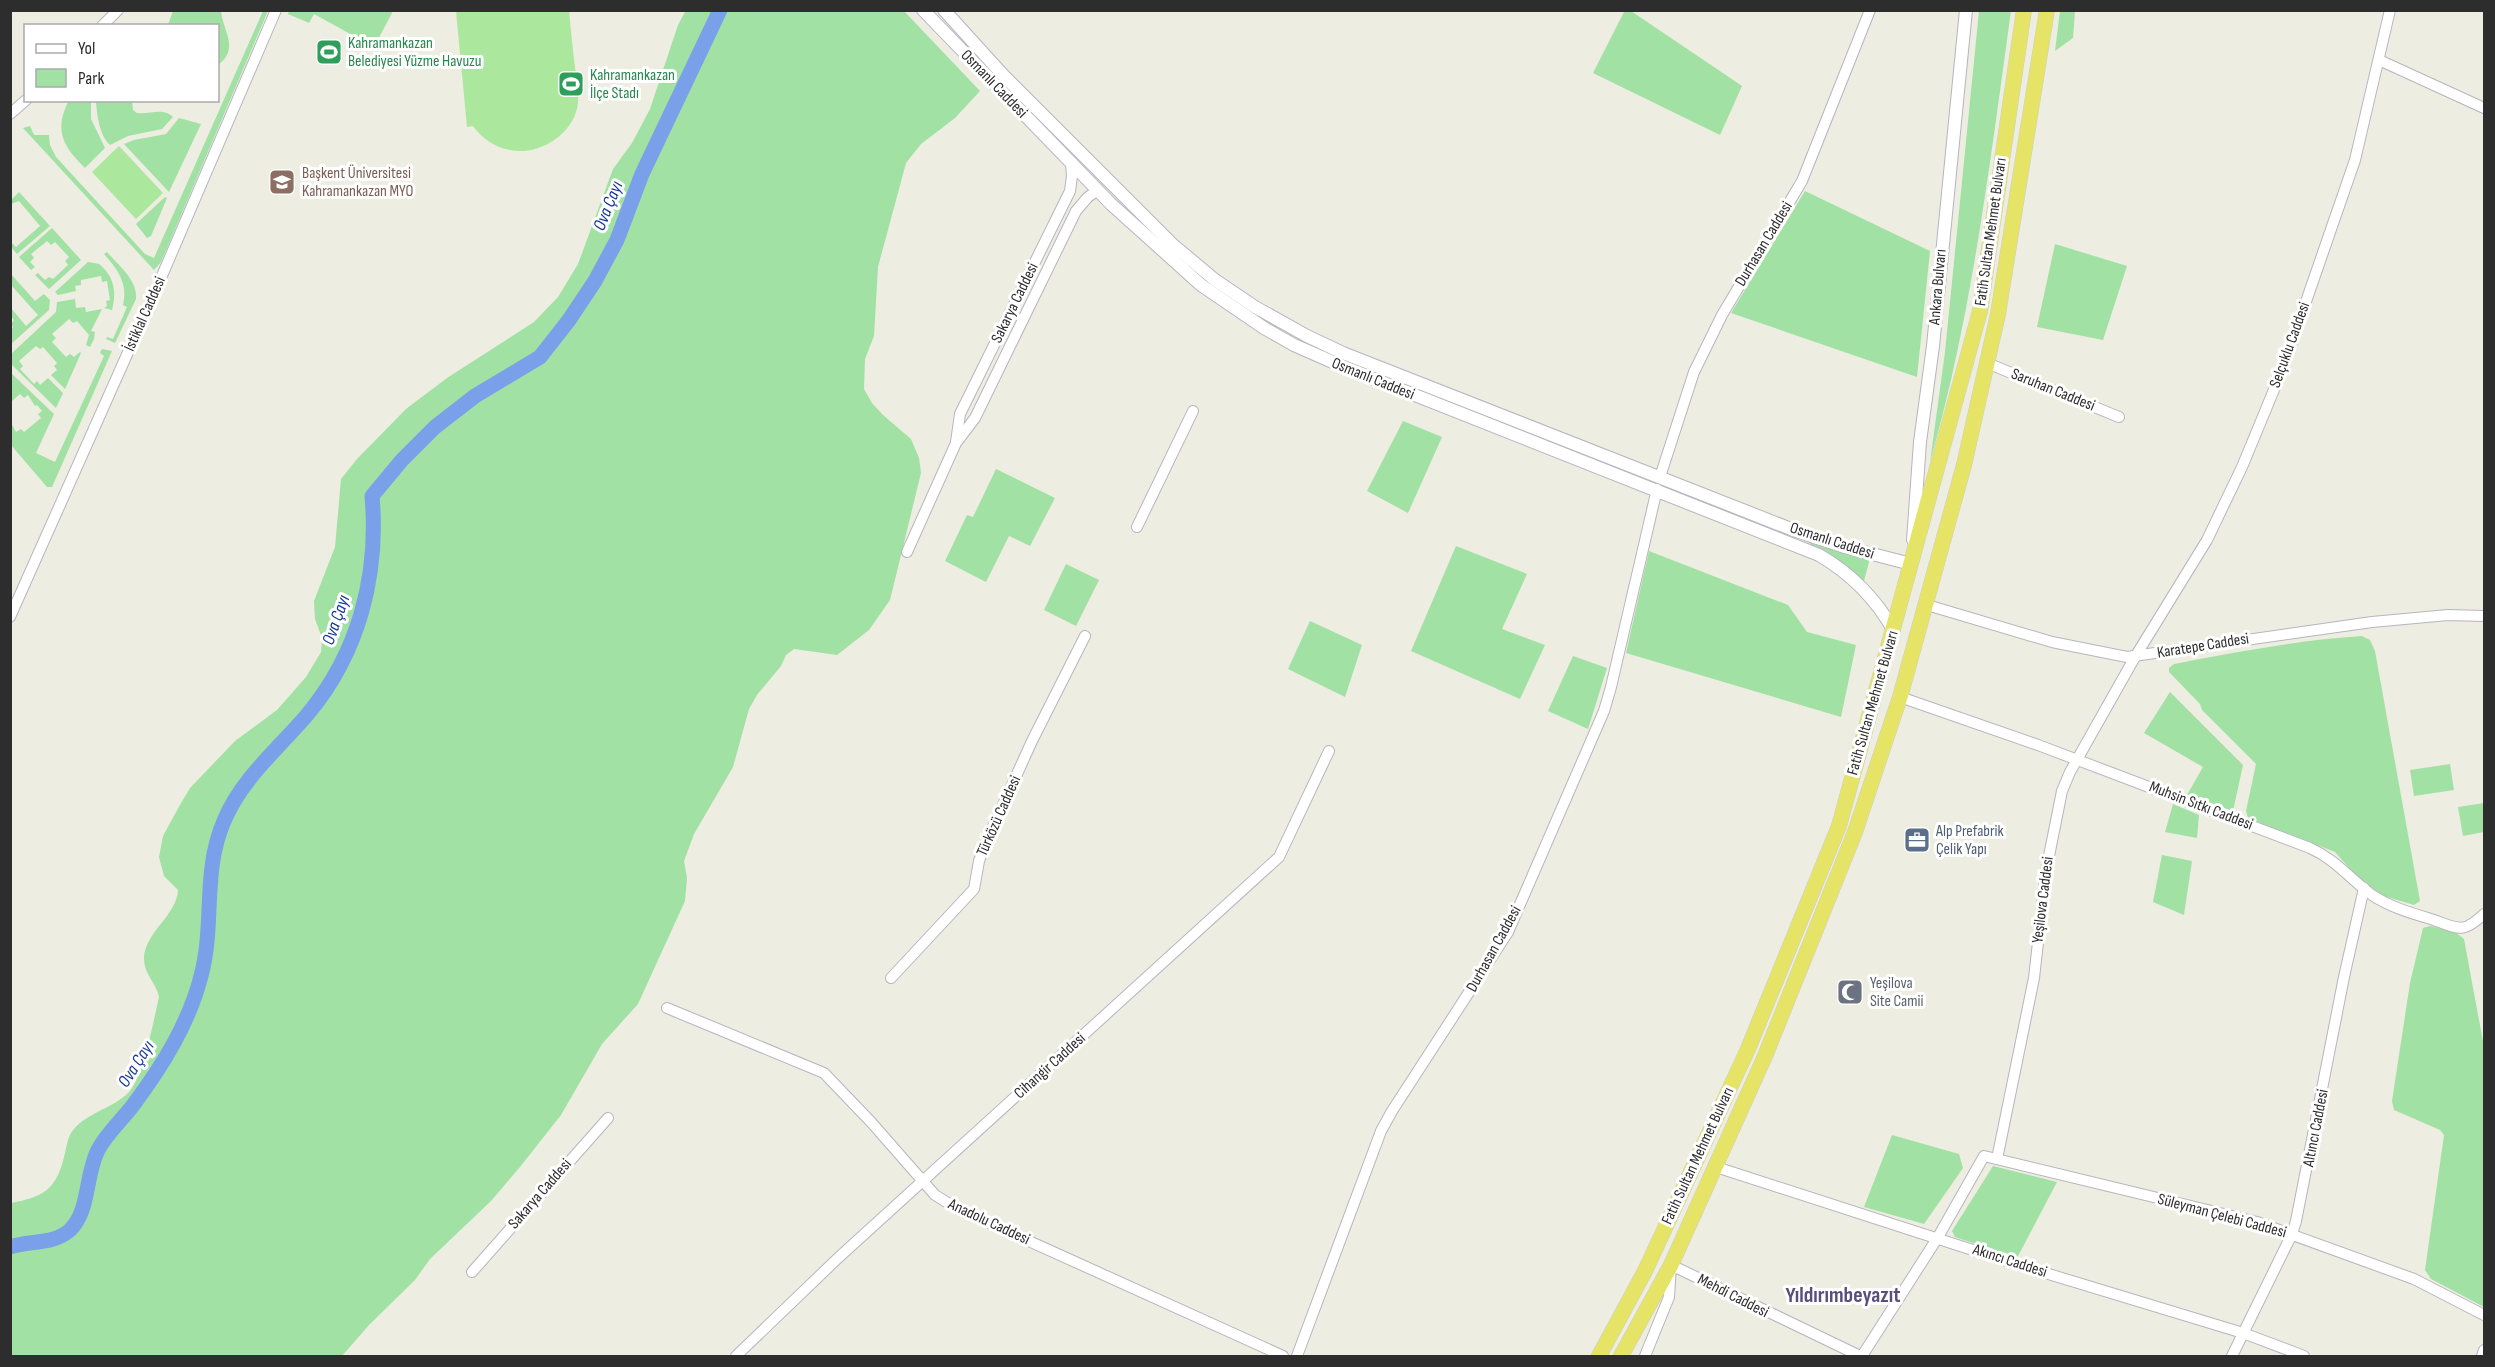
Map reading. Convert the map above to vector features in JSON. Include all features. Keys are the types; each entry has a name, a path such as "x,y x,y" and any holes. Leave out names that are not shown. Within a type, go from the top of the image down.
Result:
{"highway":[{"name":"Fatih Sultan Mehmet Bulvarı","path":"1599,1356 1645,1271 1748,1049 1839,826 1980,311 2024,10"},
{"name":"Fatih Sultan Mehmet Bulvarı","path":"1621,1356 1671,1265 1765,1056 1855,832 1900,697 1964,465 2000,303 2047,10"}],"main road":[{"name":"Osmanlı Caddesi","path":"923,10 1098,190 1201,285 1238,312 1294,345 1353,371 1659,483 1825,541 1911,564"},
{"name":"Osmanlı Caddesi","path":"944,10 1003,75 1158,231 1215,280 1255,307 1298,332 1343,352 1659,483 1808,549 1831,562 1861,586 1894,631"},
{"name":"Ankara Bulvarı","path":"1911,564 1920,442 1933,346 1966,10"}],"street":[{"path":"104,24 117,10"},
{"name":"İstiklal Caddesi","path":"10,617 158,285 276,10"},
{"name":"Durhasan Caddesi","path":"1297,1356 1381,1131 1398,1101 1431,1054 1508,932 1604,711 1659,483 1694,372 1722,315 1802,181 1870,10"},
{"name":"Selçuklu Caddesi","path":"2135,657 2207,540 2242,467 2279,379 2355,160 2390,10"},
{"path":"2379,60 2484,108"},
{"path":"10,114 24,102"},
{"name":"Sakarya Caddesi","path":"956,442 960,414 1070,191 1071,163"},
{"name":"Sakarya Caddesi","path":"907,552 956,442 975,418 1077,211 1088,197 1098,190"},
{"name":"Saruhan Caddesi","path":"1987,363 2119,417"},
{"path":"1137,527 1193,411"},
{"name":"Karatepe Caddesi","path":"1927,605 2052,642 2112,655 2135,657 2372,622 2448,615 2484,616"},
{"name":"Türközü Caddesi","path":"891,978 974,889 985,844 1032,741 1085,636"},
{"name":"Yeşilova Caddesi","path":"1997,1159 2034,978 2046,871 2062,791 2135,657"},
{"name":"Muhsin Sıtkı Caddesi","path":"1900,697 2077,760 2323,854 2364,888 2400,910 2461,928 2473,925 2484,914"},
{"name":"Cihangir Caddesi","path":"736,1356 838,1258 1279,857 1329,751"},
{"name":"Altıncı Caddesi","path":"2232,1356 2292,1234 2310,1158 2344,977 2364,888"},
{"name":"Anadolu Caddesi","path":"667,1008 824,1074 832,1080 935,1195 956,1208 1282,1356"},
{"name":"Sakarya Caddesi","path":"472,1272 608,1118"},
{"name":"Süleyman Çelebi Caddesi","path":"1938,1237 1984,1156 2257,1222 2414,1279 2484,1315"},
{"name":"Akıncı Caddesi","path":"1716,1167 2019,1265 2243,1333 2304,1356"},
{"path":"1861,1356 1938,1237"},
{"path":"1645,1356 1669,1297 1671,1265"},
{"name":"Mehdi Caddesi","path":"1671,1265 1861,1356"},
{"path":"2482,1356 2484,1350"}],"green space":[{"path":"393,10 374,47 314,14 309,23 288,14 289,11"},
{"path":"686,10 904,11 980,91 955,118 921,144 906,163 878,267 874,336 865,359 864,389 872,403 883,415 911,439 919,458 921,473 890,600 869,630 837,655 794,649 786,655 781,666 757,695 749,709 733,767 694,834 684,861 687,878 685,901 638,1004 602,1044 561,1115 520,1167 491,1201 430,1259 415,1280 369,1325 342,1356 11,1356 11,1203 32,1198 46,1190 57,1177 69,1137 75,1128 89,1116 122,1098 134,1085 147,1047 159,997 146,969 144,958 146,949 172,908 178,890 164,876 159,857 163,836 190,788 235,741 277,710 306,677 321,652 322,638 315,619 314,601 335,547 341,479 357,459 406,409 447,378 534,322 558,297 578,264 613,169 632,143 650,109 678,25"},
{"path":"1625,10 1631,11 1742,86 1720,135 1593,73"},
{"path":"173,11 221,11 229,46 225,59 219,64 219,24 168,24"},
{"path":"263,11 268,11 161,262 154,270 23,128 30,126 34,135 49,135 50,145 56,157 145,254 154,258"},
{"path":"456,11 569,11 578,102 572,121 560,136 543,146 517,151 489,142 473,126 467,127"},
{"path":"1979,11 2011,11 1969,295 1945,407 1930,462 1945,352"},
{"path":"2060,11 2075,11 2073,38 2055,51"},
{"path":"68,102 91,102 91,119 105,148 85,168 71,153 63,138 61,130"},
{"path":"96,102 132,102 133,110 137,113 165,112 173,117 162,129 128,136 110,145 101,130"},
{"path":"179,118 201,124 169,192 124,144 166,134"},
{"path":"119,146 163,193 136,219 92,172"},
{"path":"1805,191 1930,251 1917,377 1731,313"},
{"path":"19,192 50,226 17,254 11,247 11,242 16,247 40,226 19,201 11,204 11,200"},
{"path":"165,197 167,198 151,236 147,238 136,224"},
{"path":"52,228 81,260 49,289 35,275 38,273 45,280 49,277 53,279 68,265 65,261 69,257 55,242 51,245 47,241 31,254 34,258 30,262 35,267 31,270 19,257"},
{"path":"2055,244 2127,266 2103,340 2037,327"},
{"path":"107,252 131,279 136,292 136,299 115,343 106,339 107,337 113,339 127,307 123,305 124,290 121,277 104,254"},
{"path":"88,262 99,264 111,279 114,291 112,310 104,308 107,306 106,301 110,300 107,281 102,282 101,276 81,280 81,285 75,286 76,291 58,295 55,292"},
{"path":"11,274 35,301 44,294 50,300 49,310 11,344 13,327 11,324 14,320 11,316 11,308 26,326 38,315 11,285"},
{"path":"75,299 76,308 85,307 86,312 102,309 91,331 95,332 90,347 86,345 89,335 77,321 73,323 69,319 52,334 56,338 52,342 66,357 70,354 74,357 81,353 65,389 51,375 57,370 54,366 57,363 43,347 40,349 36,346 19,361 23,366 20,369 34,384 37,381 40,385 48,378 63,393 56,408 11,364 11,354 56,312 57,302"},
{"path":"102,349 112,351 52,487 47,487 11,445 11,423 16,432 21,429 24,432 41,418 38,414 42,411 37,405 35,406 28,395 24,398 20,394 11,402 11,373 54,414 36,453 55,462 104,356 100,353"},
{"path":"1403,421 1442,437 1408,513 1367,491"},
{"path":"996,469 1055,498 1030,546 1009,536 986,582 945,561 967,515 973,517"},
{"path":"1800,538 1870,558 1864,581 1837,559"},
{"path":"1456,546 1527,574 1502,629 1545,645 1520,699 1411,651"},
{"path":"1649,551 1788,605 1807,632 1856,645 1841,717 1626,653"},
{"path":"1066,564 1099,580 1076,626 1044,610"},
{"path":"1310,621 1362,645 1345,697 1288,669"},
{"path":"2362,636 2370,640 2375,651 2420,901 2414,905 2384,896 2358,878 2335,852 2248,818 2246,811 2256,764 2202,710 2200,704 2169,672 2169,668 2174,664 2221,655 2291,643"},
{"path":"1573,656 1607,668 1588,729 1548,711"},
{"path":"2170,692 2243,765 2233,811 2187,795 2203,767 2144,733"},
{"path":"2450,764 2454,790 2414,796 2410,770"},
{"path":"2484,803 2484,832 2463,836 2458,807"},
{"path":"2173,804 2199,815 2197,838 2165,832"},
{"path":"2162,855 2192,861 2184,915 2153,902"},
{"path":"2430,926 2455,932 2464,939 2484,1047 2484,1307 2431,1279 2425,1270 2444,1135 2440,1130 2394,1110 2392,1101 2410,983 2423,928"},
{"path":"1892,1135 1959,1154 1963,1168 1924,1224 1864,1207"},
{"path":"1993,1166 2057,1182 2017,1258 1955,1237 1952,1231"}],"waterway":[{"name":"Ova Çayı","path":"10,1247 49,1240 70,1230 81,1213 98,1150 145,1089 165,1059 182,1027 196,993 205,957 213,859 217,840 240,791 307,715 340,666 362,612 368,584 372,555 372,496 402,460 435,427 475,396 540,357 569,320 595,281 617,240 642,174 720,10"}],"place":[{"name":"Kahramankazan Belediyesi Yüzme Havuzu","path":"329,52"},
{"name":"Kahramankazan İlçe Stadı","path":"571,84"},
{"name":"Başkent Üniversitesi Kahramankazan MYO","path":"282,182"},
{"name":"Alp Prefabrik Çelik Yapı","path":"1917,840"},
{"name":"Yeşilova Site Camii","path":"1850,992"}],"district":[{"name":"Yıldırımbeyazıt","path":"1843,1295"}]}
